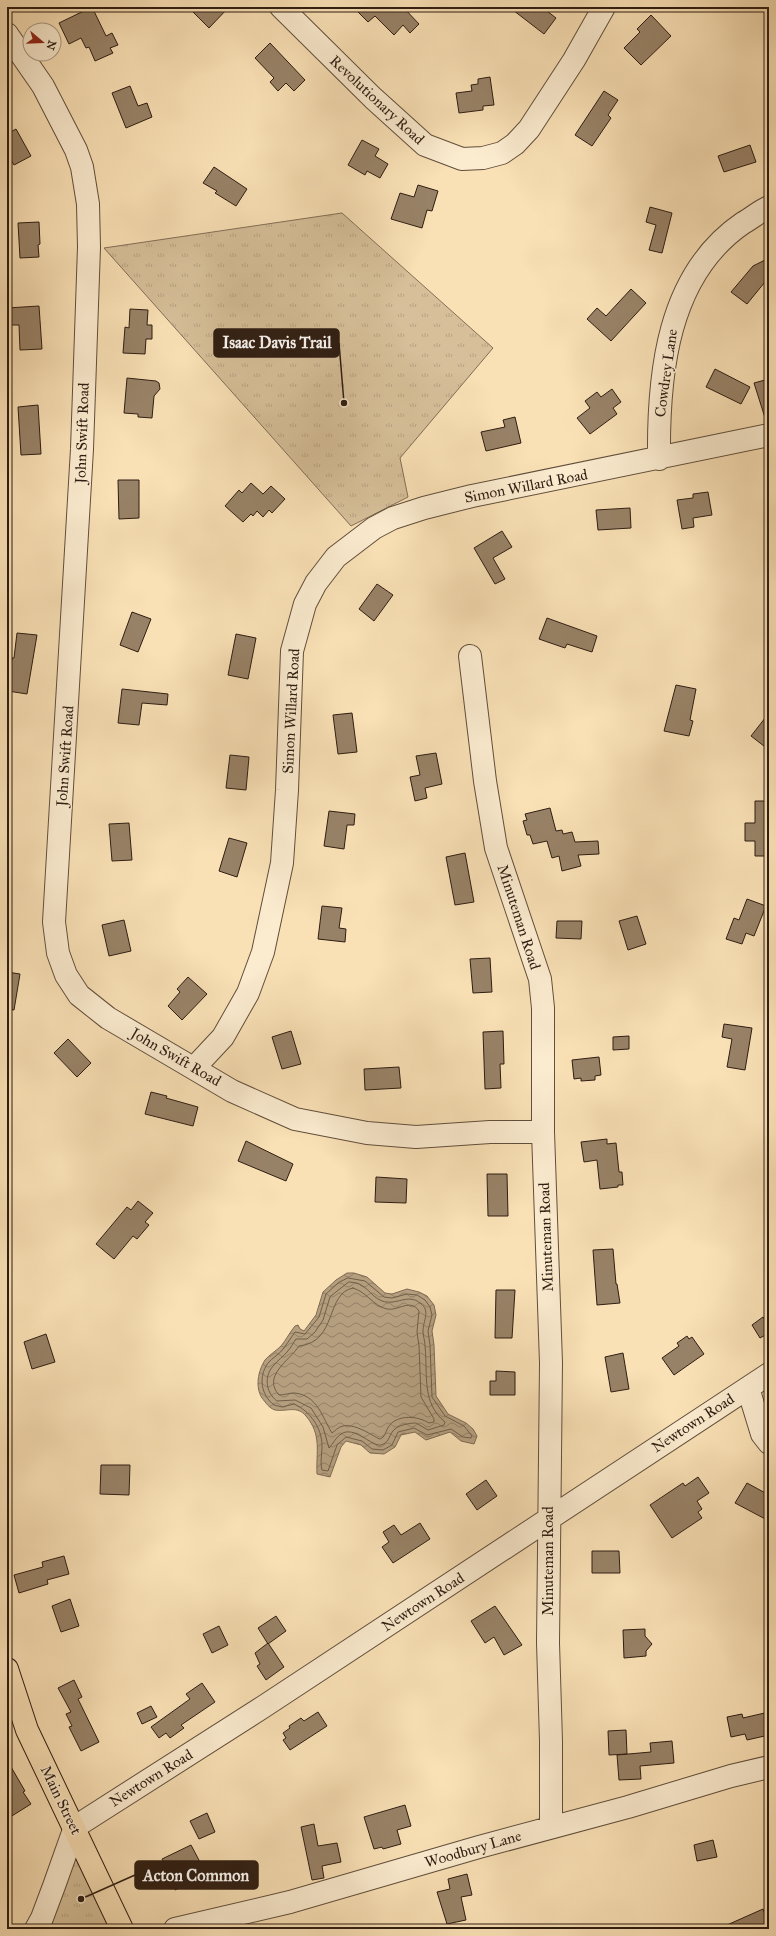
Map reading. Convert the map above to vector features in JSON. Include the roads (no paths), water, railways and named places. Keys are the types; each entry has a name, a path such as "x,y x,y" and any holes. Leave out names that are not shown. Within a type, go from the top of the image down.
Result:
{"main road":[{"name":"Main Street","path":"7,1668 27,1730 75,1827 122,1929"}],"street":[{"name":"Revolutionary Road","path":"281,7 373,98 425,145 462,159 483,158 502,153 515,144 529,129 574,60 604,7"},
{"name":"John Swift Road","path":"7,34 43,86 76,150 82,168 88,204 88,313 83,389 82,449 54,922 58,953 66,975 79,995 108,1018 232,1091 295,1119 367,1133 416,1137 490,1132 543,1132"},
{"name":"Cowdrey Lane","path":"659,459 661,388 667,343 674,317 702,264 721,242 738,227 769,207"},
{"name":"Simon Willard Road","path":"194,1068 223,1037 248,993 263,952 282,863 287,790 292,651 305,604 316,583 336,557 374,528 393,518 424,508 472,496 659,459 769,435"},
{"name":"Minuteman Road","path":"470,656 485,781 496,848 540,979 543,1008 543,1132 551,1363 548,1518 548,1643 552,1827"},
{"name":"Newtown Road","path":"75,1827 263,1707 548,1518 769,1374"},
{"path":"748,1388 762,1434 769,1443"},
{"name":"Woodbury Lane","path":"175,1929 290,1902 552,1827 628,1807 731,1776 769,1767"},
{"path":"36,1929 52,1892 75,1827"}],"water":[{"path":"347,1273 354,1273 367,1277 385,1293 392,1294 407,1289 419,1292 427,1296 434,1305 436,1315 432,1331 436,1396 448,1414 466,1423 473,1429 477,1436 474,1444 461,1441 450,1432 426,1440 415,1432 401,1435 395,1447 384,1454 370,1453 361,1445 346,1441 341,1447 330,1477 317,1474 317,1444 311,1423 303,1413 299,1411 275,1410 269,1407 260,1394 258,1379 261,1369 268,1356 281,1346 295,1326 298,1325 300,1329 304,1331 316,1315 323,1292 336,1280"}],"place":[{"name":"Isaac Davis Trail","path":"344,403"},
{"name":"Acton Common","path":"81,1899"}]}
